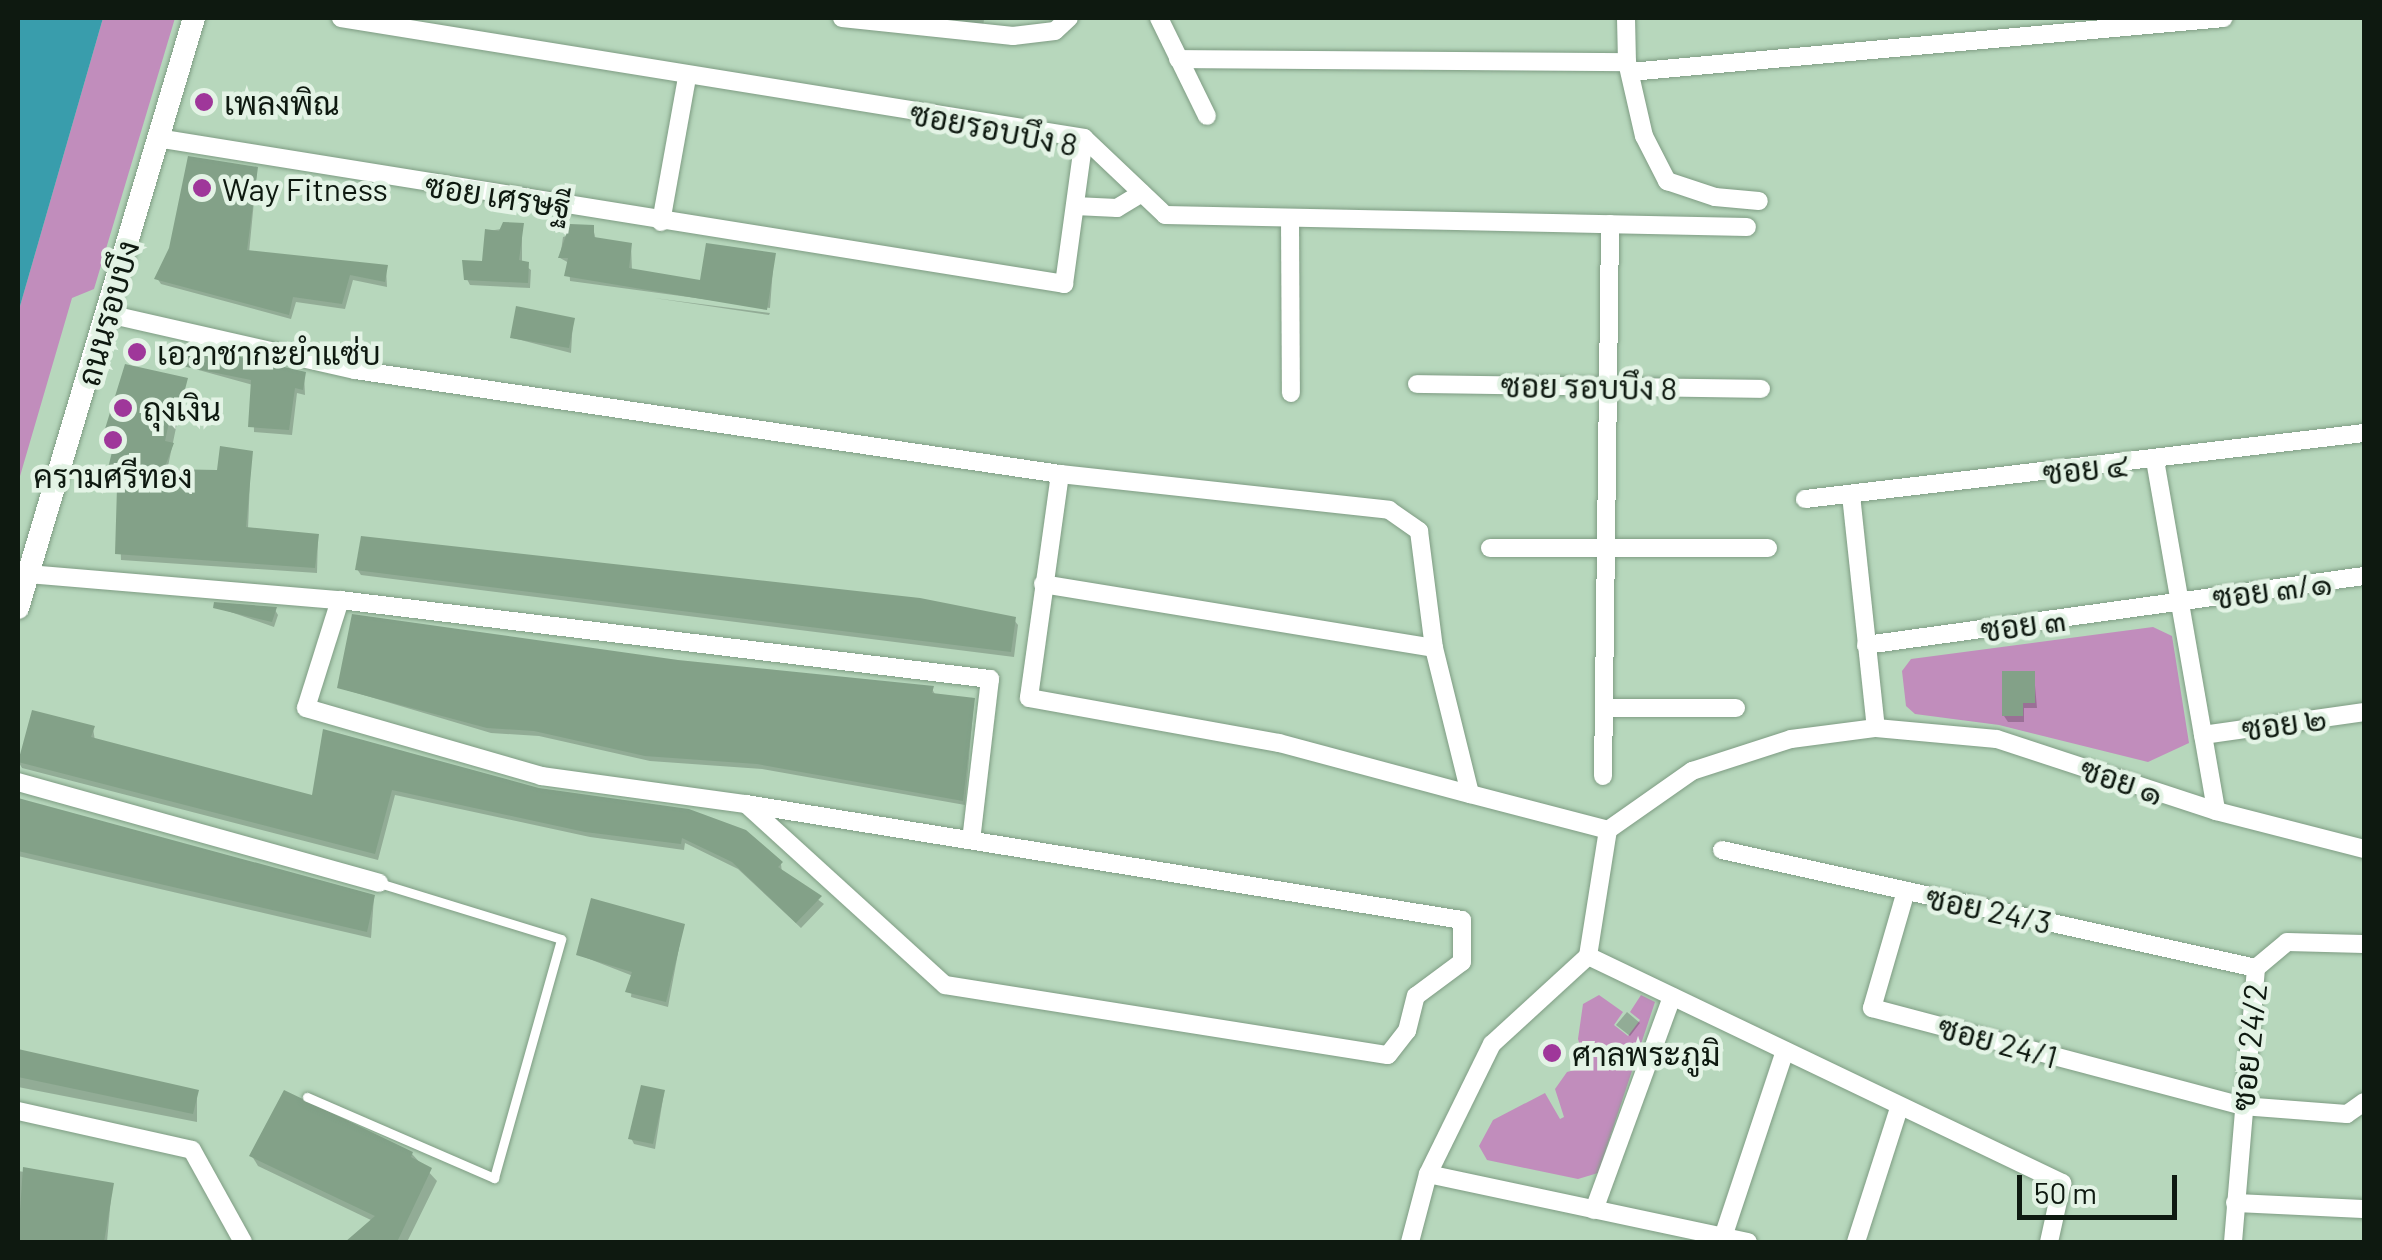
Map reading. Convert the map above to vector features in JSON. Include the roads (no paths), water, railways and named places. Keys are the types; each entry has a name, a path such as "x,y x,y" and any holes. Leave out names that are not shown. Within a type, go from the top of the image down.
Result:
{"street":[{"name":"ถนนรอบบึง","path":"18,608 194,18"},
{"name":"ซอยรอบบึง 8","path":"341,18 687,78 1084,138 1164,215 1747,227"},
{"path":"842,18 1013,36 1055,31 1069,18"},
{"path":"1159,18 1206,116"},
{"path":"1626,18 1628,67 1644,136 1666,181 1716,197 1759,201"},
{"path":"1178,59 1628,67 2224,18"},
{"path":"661,222 687,78"},
{"name":"ซอย เศรษฐี","path":"157,138 1064,284 1075,206"},
{"path":"1084,138 1075,206 1118,208 1142,193"},
{"path":"1290,218 1291,392"},
{"path":"1603,776 1610,224"},
{"path":"108,314 356,370 1060,474 1389,510 1420,530 1434,648 1470,794"},
{"name":"ซอย รอบบึง 8","path":"1417,384 1761,389"},
{"name":"ซอย ๔","path":"1804,500 2364,432"},
{"path":"2155,460 2216,811"},
{"path":"1060,474 1028,698 1279,743 1608,830 1588,956 1492,1044 1428,1174 1410,1242"},
{"path":"1851,495 1876,728"},
{"path":"1490,548 1768,548"},
{"path":"28,574 340,600 990,679 971,840"},
{"name":"ซอย ๓/๑","path":"2180,602 2364,576"},
{"path":"1042,584 1434,648"},
{"path":"340,600 306,708 541,776 746,804 1462,920 1462,962 1416,996 1407,1031 1388,1054 945,985 746,804"},
{"name":"ซอย ๓","path":"1866,645 2180,602"},
{"path":"1604,708 1736,708"},
{"name":"ซอย ๒","path":"2203,735 2364,712"},
{"name":"ซอย ๑","path":"1608,830 1692,771 1790,739 1876,728 1996,739 2216,811 2364,849"},
{"path":"18,782 379,883"},
{"name":"ซอย 24/3","path":"1722,850 2256,968"},
{"name":"ซอย 24/1","path":"1906,891 1872,1008 2242,1106"},
{"name":"ซอย 24/2","path":"2234,1242 2256,968 2287,942 2364,944"},
{"path":"1588,956 1898,1108 2062,1183 2049,1242"},
{"path":"1594,1210 1672,997"},
{"path":"1723,1237 1785,1051"},
{"path":"2242,1106 2347,1114 2364,1102"},
{"path":"1856,1242 1898,1108"},
{"path":"18,1110 192,1150 242,1242"},
{"path":"1428,1174 1748,1242"},
{"path":"2235,1202 2364,1209"}],"lane":[{"path":"307,1097 494,1178 562,939 379,883"}],"water":[{"path":"18,18 103,18 18,313"}],"place":[{"name":"เพลงพิณ","path":"204,102"},
{"name":"Way Fitness","path":"202,188"},
{"name":"เอวาชากะยำแซ่บ","path":"137,352"},
{"name":"ถุงเงิน","path":"123,408"},
{"name":"ครามศรีทอง","path":"113,440"},
{"name":"ศาลพระภูมิ","path":"1552,1053"}]}
